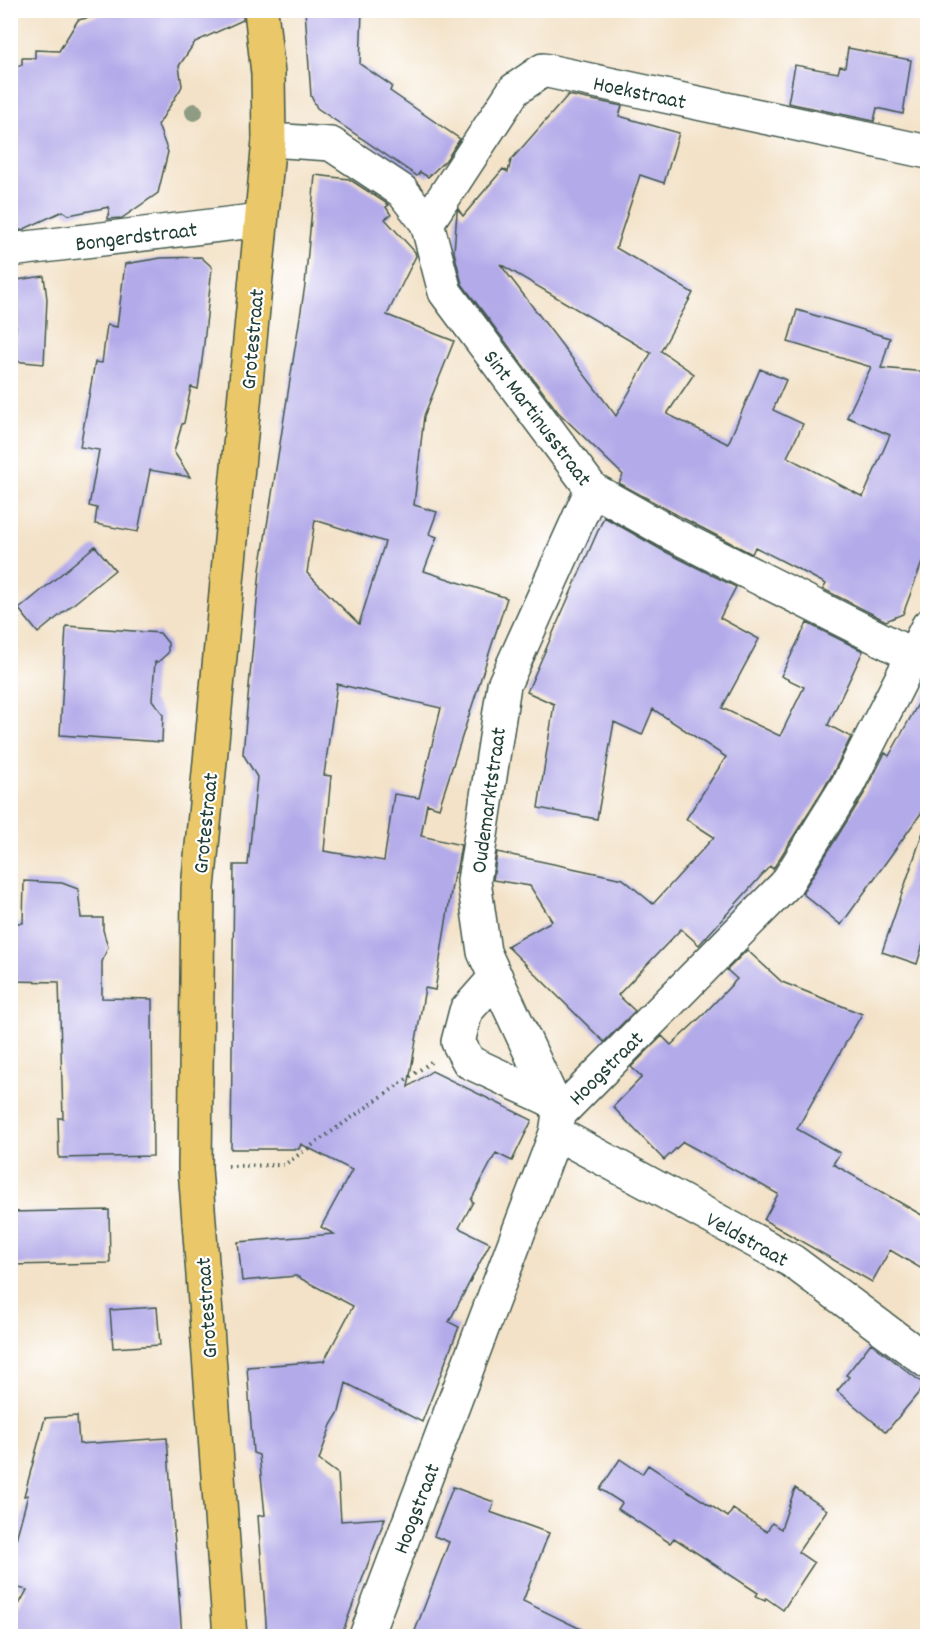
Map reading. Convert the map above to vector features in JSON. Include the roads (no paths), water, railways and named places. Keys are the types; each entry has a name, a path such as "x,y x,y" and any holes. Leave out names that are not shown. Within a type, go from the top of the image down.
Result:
{"main road":[{"name":"Grotestraat","path":"230,1636 195,1168 198,888 269,140 268,74 261,10"}],"street":[{"name":"Hoekstraat","path":"427,223 514,90 543,70 927,152"},
{"name":"Sint Martinusstraat","path":"269,140 331,144 402,191 427,223 445,292 592,489 670,533 921,658"},
{"name":"Bongerdstraat","path":"10,250 261,220"},
{"name":"Oudemarktstraat","path":"556,1116 484,952 474,881 504,685 592,489"},
{"name":"Hoogstraat","path":"366,1636 556,1116 786,884 848,784 921,658 927,627"},
{"name":"Veldstraat","path":"496,977 466,1011 458,1042 469,1062 792,1261 927,1362"}]}
